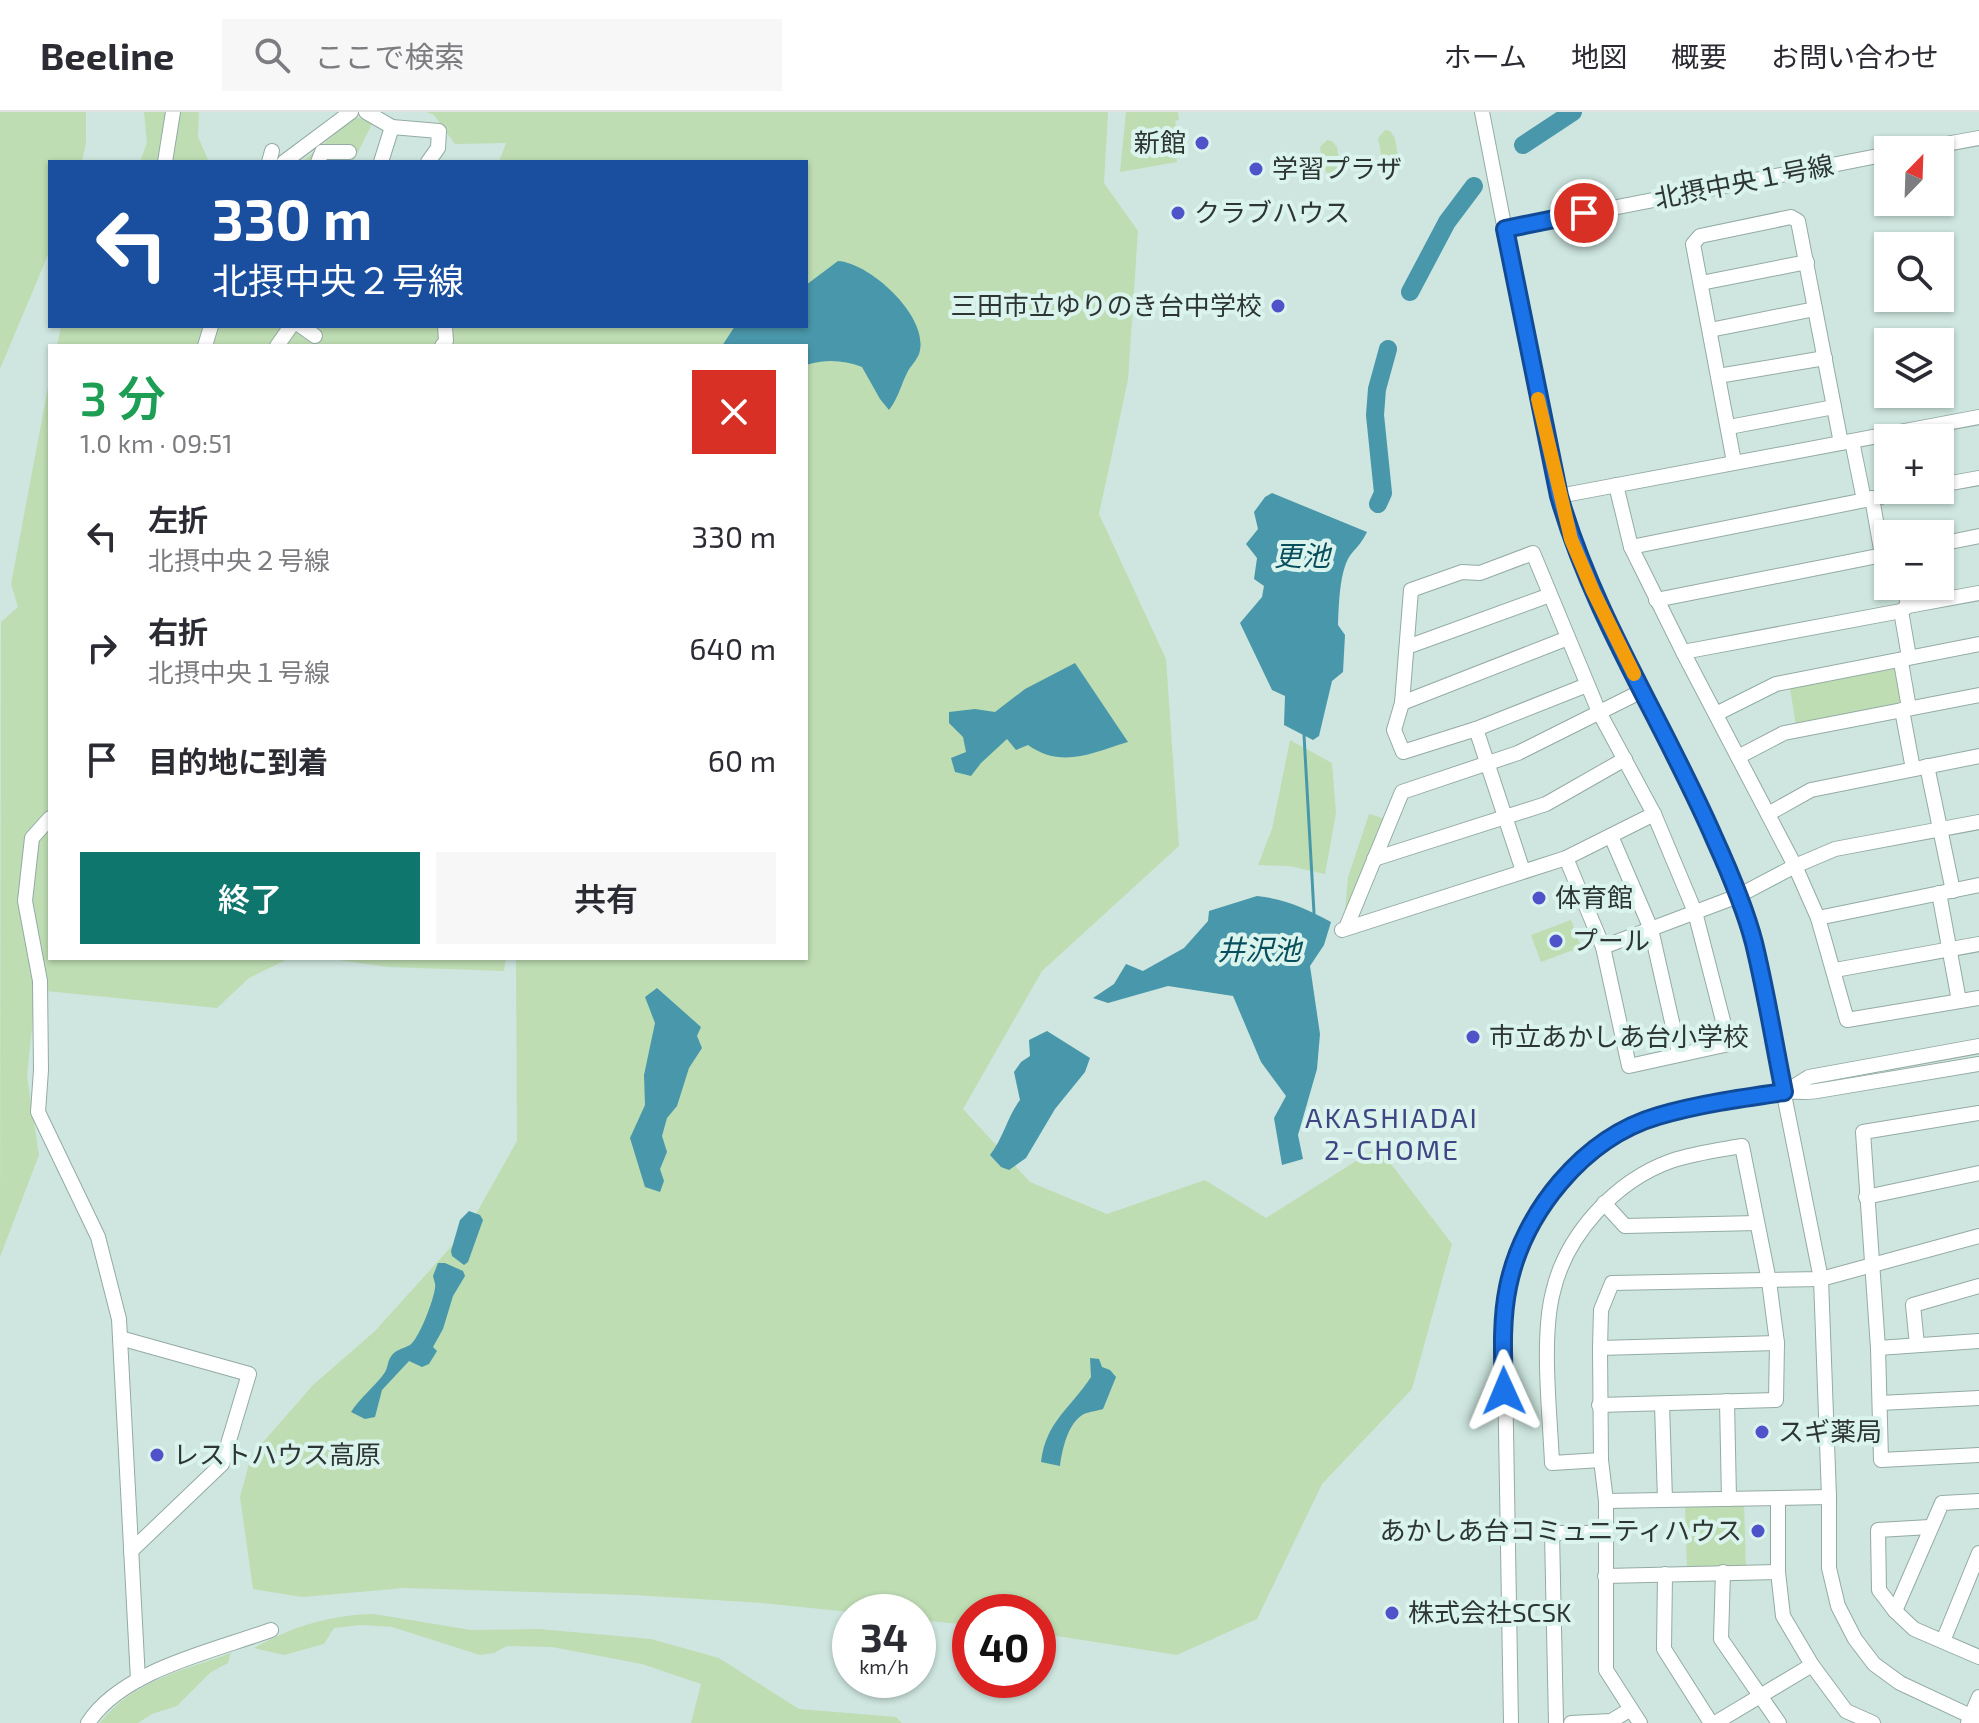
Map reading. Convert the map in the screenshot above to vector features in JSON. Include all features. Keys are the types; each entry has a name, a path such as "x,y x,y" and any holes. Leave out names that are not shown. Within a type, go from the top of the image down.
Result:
{"street":[{"path":"165,160 173,112"},
{"path":"287,160 351,112"},
{"path":"1482,112 1559,496 1571,539 1593,591 1702,812 1753,940 1821,1279 1829,1568 1838,1606 1855,1639 1874,1664 1900,1683 1972,1720 1979,1697"},
{"path":"370,113 392,127 439,131 438,148 429,160"},
{"path":"382,160 392,127"},
{"path":"1954,143 1979,138"},
{"path":"319,160 322,152 349,152"},
{"name":"北摂中央１号線","path":"1505,229 1874,157"},
{"path":"1734,462 1693,244 1700,236 1791,217 1798,221 1834,407 1874,520"},
{"path":"1701,283 1807,262"},
{"path":"1710,330 1815,309"},
{"path":"304,328 315,336"},
{"path":"1718,376 1825,358"},
{"path":"1729,427 1834,407"},
{"path":"1559,496 1979,417"},
{"path":"1954,482 1979,478"},
{"path":"1616,485 1631,547 1795,866 1818,918 1847,1020 1979,998"},
{"path":"1631,547 1874,498"},
{"path":"1954,541 1979,536"},
{"path":"1566,858 1603,947 1629,1066 1729,1044 1695,912 1654,814 1599,712 1533,553 1480,573 1462,572 1411,590 1402,703 1394,730 1403,752 1476,729 1587,685"},
{"path":"1656,600 1874,557"},
{"path":"1683,652 1979,593"},
{"path":"1407,647 1550,595"},
{"path":"1904,600 1906,709 1920,768 1940,829 1949,949 1959,1001"},
{"path":"1402,703 1568,638"},
{"path":"1716,714 1776,684 1979,644"},
{"path":"1642,691 1518,753 1402,792 1342,930 1566,858 1654,814"},
{"path":"1738,757 1784,733 1979,695"},
{"path":"1476,729 1523,871"},
{"path":"1768,814 1811,790 1979,756"},
{"path":"1374,859 1546,804 1625,759"},
{"path":"48,820 32,838 25,901 40,981 38,1112 98,1237 119,1319 138,1680"},
{"path":"1603,947 1738,896 1835,849 1979,822"},
{"path":"1611,836 1651,929 1679,1053"},
{"path":"1818,918 1979,885"},
{"path":"1835,970 1979,944"},
{"path":"1784,1092 1809,1077 1979,1046"},
{"path":"1511,1723 1503,1337 1507,1288 1522,1241 1547,1200 1582,1160 1631,1127 1656,1116 1784,1092 1814,1092 1979,1064"},
{"path":"1979,1113 1863,1132 1878,1348 1881,1460 1979,1455"},
{"path":"1599,1405 1776,1400 1777,1343 1769,1281 1742,1146 1669,1162 1636,1180 1604,1203 1576,1238 1564,1260 1552,1293 1548,1338 1552,1463 1601,1460"},
{"path":"1866,1197 1979,1173"},
{"path":"1604,1203 1625,1226 1757,1223"},
{"path":"1640,1723 1606,1670 1606,1501 1603,1497 1599,1405 1601,1310 1612,1283 1821,1279 1979,1236"},
{"path":"1917,1345 1913,1305 1979,1286"},
{"path":"120,1338 249,1374 222,1464 131,1551"},
{"path":"1878,1348 1979,1341"},
{"path":"1600,1348 1777,1343"},
{"path":"1880,1403 1979,1398"},
{"path":"1727,1401 1729,1499"},
{"path":"1662,1404 1665,1500"},
{"path":"1606,1501 1829,1497"},
{"path":"1778,1498 1778,1572 1783,1616 1812,1665 1846,1711 1873,1723"},
{"path":"1895,1611 1941,1498 1979,1501"},
{"path":"1930,1527 1878,1530 1879,1590 1914,1629 1979,1657"},
{"path":"1556,1723 1552,1533 1605,1533"},
{"path":"1943,1641 1979,1553"},
{"path":"1723,1572 1721,1639 1779,1723"},
{"path":"1605,1576 1778,1572"},
{"path":"1665,1574 1664,1649 1713,1723 1812,1665"},
{"path":"88,1723 95,1712 138,1680 271,1630"},
{"path":"1571,1723 1611,1721 1631,1709"}],"green space":[{"path":"0,112 86,112 82,160 48,160 48,255 0,369"},
{"path":"144,112 199,112 198,137 208,160 141,160 147,143"},
{"path":"427,112 1108,112 1104,183 1138,231 1128,380 1099,514 1166,659 1179,846 1042,971 963,1109 1030,1182 1107,1214 1205,1180 1266,1218 1378,1147 1452,1244 1412,1389 1322,1484 1257,1619 1177,1655 1056,1636 1056,1594 952,1594 952,1623 936,1622 936,1594 832,1594 832,1610 634,1595 405,1588 302,1597 253,1589 240,1497 251,1456 313,1385 375,1331 468,1228 517,1141 516,960 808,960 808,344 57,344 61,328 808,328 808,160 500,160 506,143 455,144 434,115"},
{"path":"1126,112 1178,112 1179,120 1175,121 1179,142 1174,143 1177,162 1120,172"},
{"path":"355,117 373,122 354,160 304,160"},
{"path":"1385,130 1395,138 1398,158 1391,165 1383,163 1378,138"},
{"path":"1327,140 1337,147 1340,167 1333,174 1328,174 1323,167 1320,147"},
{"path":"48,388 48,960 286,960 249,978 217,1008 36,990 27,1076 39,1155 0,1257 1,622 18,607 11,584"},
{"path":"1889,663 1897,668 1903,699 1896,707 1796,726 1789,682"},
{"path":"1290,740 1332,763 1336,813 1325,874 1289,866 1258,865 1272,829"},
{"path":"1369,814 1386,819 1344,923 1348,877"},
{"name":"プール","path":"1571,920 1581,947 1541,962 1531,935"},
{"path":"338,960 506,960 504,971 388,967"},
{"path":"1744,1503 1746,1568 1687,1570 1685,1504"},
{"path":"374,1614 471,1630 539,1629 651,1639 719,1658 799,1709 896,1717 902,1723 691,1723 701,1684 642,1664 552,1647 507,1646 494,1653 480,1655 392,1627 362,1625 334,1628 324,1644 284,1655 254,1648 312,1623"},
{"path":"231,1653 228,1663 211,1672 177,1706 152,1714 138,1723 100,1723 127,1697 143,1687"}],"water":[{"path":"838,261 851,264 880,281 906,307 920,336 920,350 889,410 862,367 834,361 808,365 808,344 723,344 734,328 808,328 808,284"},
{"name":"更池","path":"1272,493 1367,532 1344,568 1338,625 1345,635 1343,672 1332,681 1319,736 1313,740 1284,725 1285,696 1272,690 1240,623 1262,597 1264,586 1254,579 1257,558 1246,544 1258,529 1254,512"},
{"path":"1075,663 1128,742 1077,757 1065,757 1053,756 1028,745 1016,750 1007,739 971,776 955,772 951,758 966,752 963,737 949,723 949,712 975,709 995,712 1025,689"},
{"name":"井沢池","path":"1257,896 1296,905 1331,922 1324,945 1310,966 1320,1034 1317,1069 1298,1135 1303,1159 1282,1165 1274,1118 1286,1096 1261,1062 1233,996 1168,986 1108,1003 1093,998 1114,984 1126,964 1143,971 1184,948 1208,921 1209,911"},
{"path":"657,988 701,1027 697,1036 702,1048 689,1068 677,1106 667,1118 662,1136 667,1152 660,1169 664,1181 660,1192 645,1187 630,1138 645,1105 644,1075 655,1023 645,997"},
{"path":"1047,1031 1090,1058 1085,1072 1055,1109 1026,1158 1009,1170 1001,1167 990,1155 1020,1100 1014,1072 1030,1056 1029,1040"},
{"path":"469,1211 480,1215 483,1220 468,1262 464,1265 452,1256 451,1251 460,1220"},
{"path":"438,1263 463,1271 465,1276 453,1296 443,1329 433,1347 437,1351 429,1364 422,1367 409,1361 382,1390 375,1417 365,1419 351,1412 385,1373 392,1355 410,1345 418,1335 432,1301 435,1287 433,1276"},
{"path":"1090,1358 1099,1359 1102,1367 1116,1377 1103,1409 1084,1414 1074,1423 1064,1445 1060,1466 1041,1462 1054,1425 1091,1377"}],"waterway":[{"path":"1523,145 1573,112"},
{"path":"1410,292 1447,222 1474,186"},
{"path":"1378,504 1383,493 1375,415 1377,389 1388,349"},
{"path":"1304,735 1314,913"}],"slow traffic":[{"path":"1538,399 1571,539 1634,674"}],"place":[{"name":"新館","path":"1202,143"},
{"name":"学習プラザ","path":"1256,169"},
{"name":"クラブハウス","path":"1178,213"},
{"name":"三田市立ゆりのき台中学校","path":"1278,306"},
{"name":"体育館","path":"1539,898"},
{"name":"プール","path":"1556,941"},
{"name":"市立あかしあ台小学校","path":"1473,1037"},
{"name":"スギ薬局","path":"1762,1432"},
{"name":"レストハウス高原","path":"157,1455"},
{"name":"あかしあ台コミュニティハウス","path":"1758,1531"},
{"name":"株式会社SCSK","path":"1392,1613"}],"district":[{"name":"AKASHIADAI 2-CHOME","path":"1392,1134"}],"route":[{"path":"1504,1391 1504,1312 1513,1266 1531,1224 1562,1180 1605,1143 1656,1116 1784,1092 1753,940 1738,896 1689,784 1593,591 1571,539 1559,496 1505,229 1584,213"}]}
